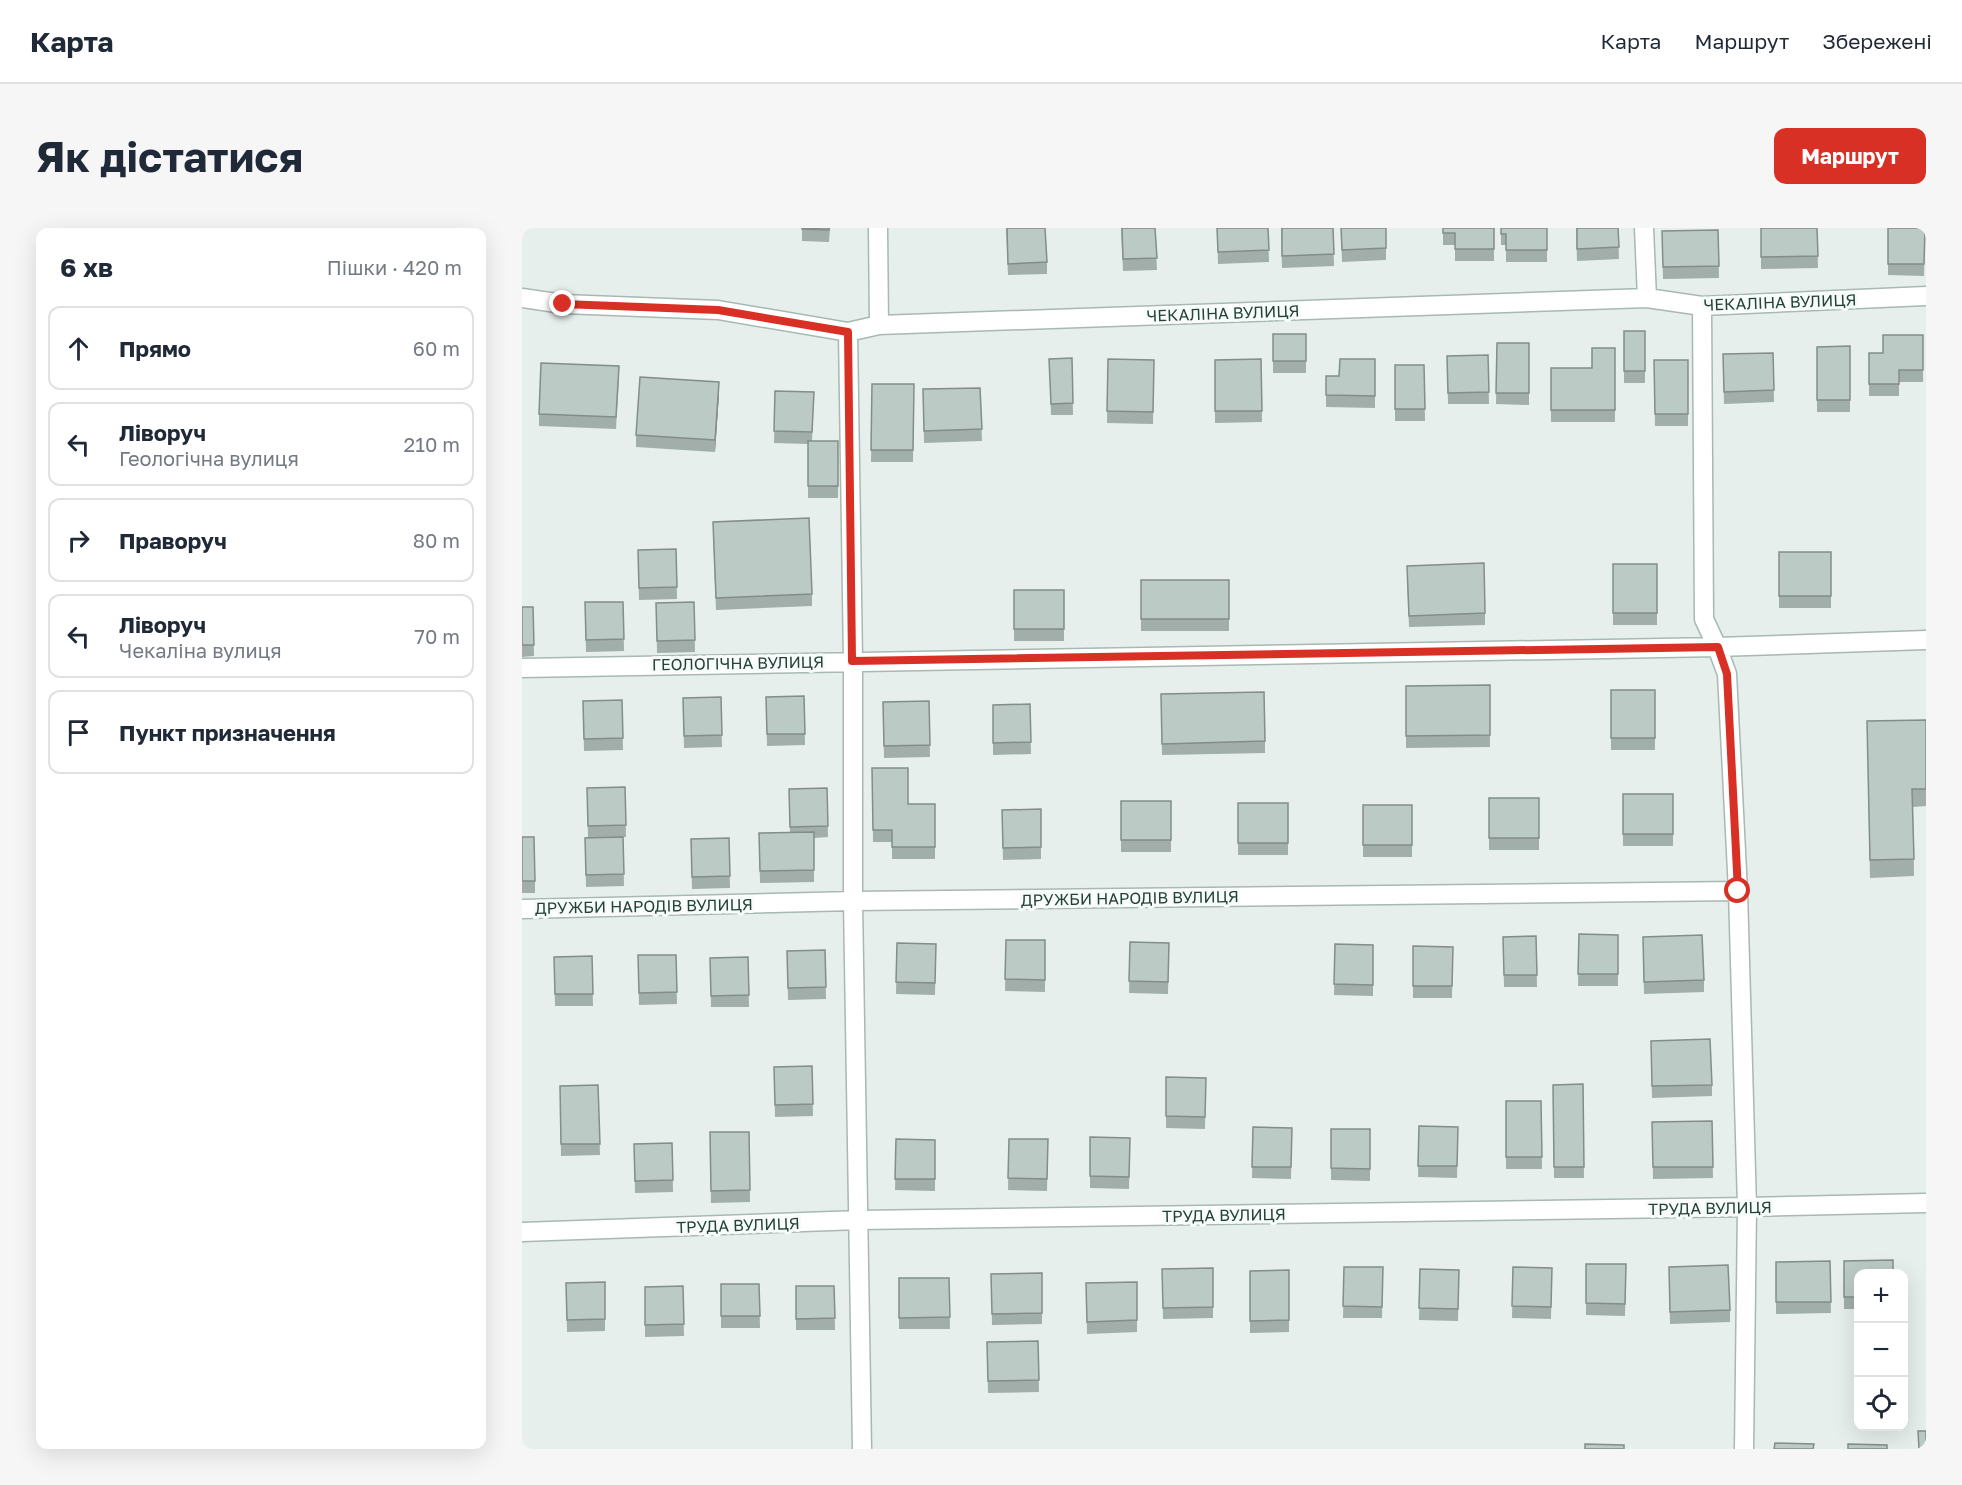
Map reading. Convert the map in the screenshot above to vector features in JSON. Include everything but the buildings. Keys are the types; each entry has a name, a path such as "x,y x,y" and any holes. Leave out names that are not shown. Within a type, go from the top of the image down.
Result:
{"street":[{"path":"878,228 879,325"},
{"path":"1644,228 1647,298"},
{"name":"ЧЕКАЛІНА ВУЛИЦЯ","path":"522,298 563,304 718,310 848,332 879,325 1647,298 1702,306 1926,297"},
{"path":"1702,306 1704,619 1718,647 1727,674 1738,891 1747,1207 1744,1449"},
{"path":"848,332 862,1449"},
{"name":"ГЕОЛОГІЧНА ВУЛИЦЯ","path":"522,668 1718,647 1926,640"},
{"name":"ДРУЖБИ НАРОДІВ ВУЛИЦЯ","path":"522,909 854,901 1738,891"},
{"name":"ТРУДА ВУЛИЦЯ","path":"522,1232 859,1220 1926,1203"}],"route":[{"path":"563,304 718,310 848,332 852,661 1718,647 1727,674 1738,891"}]}
